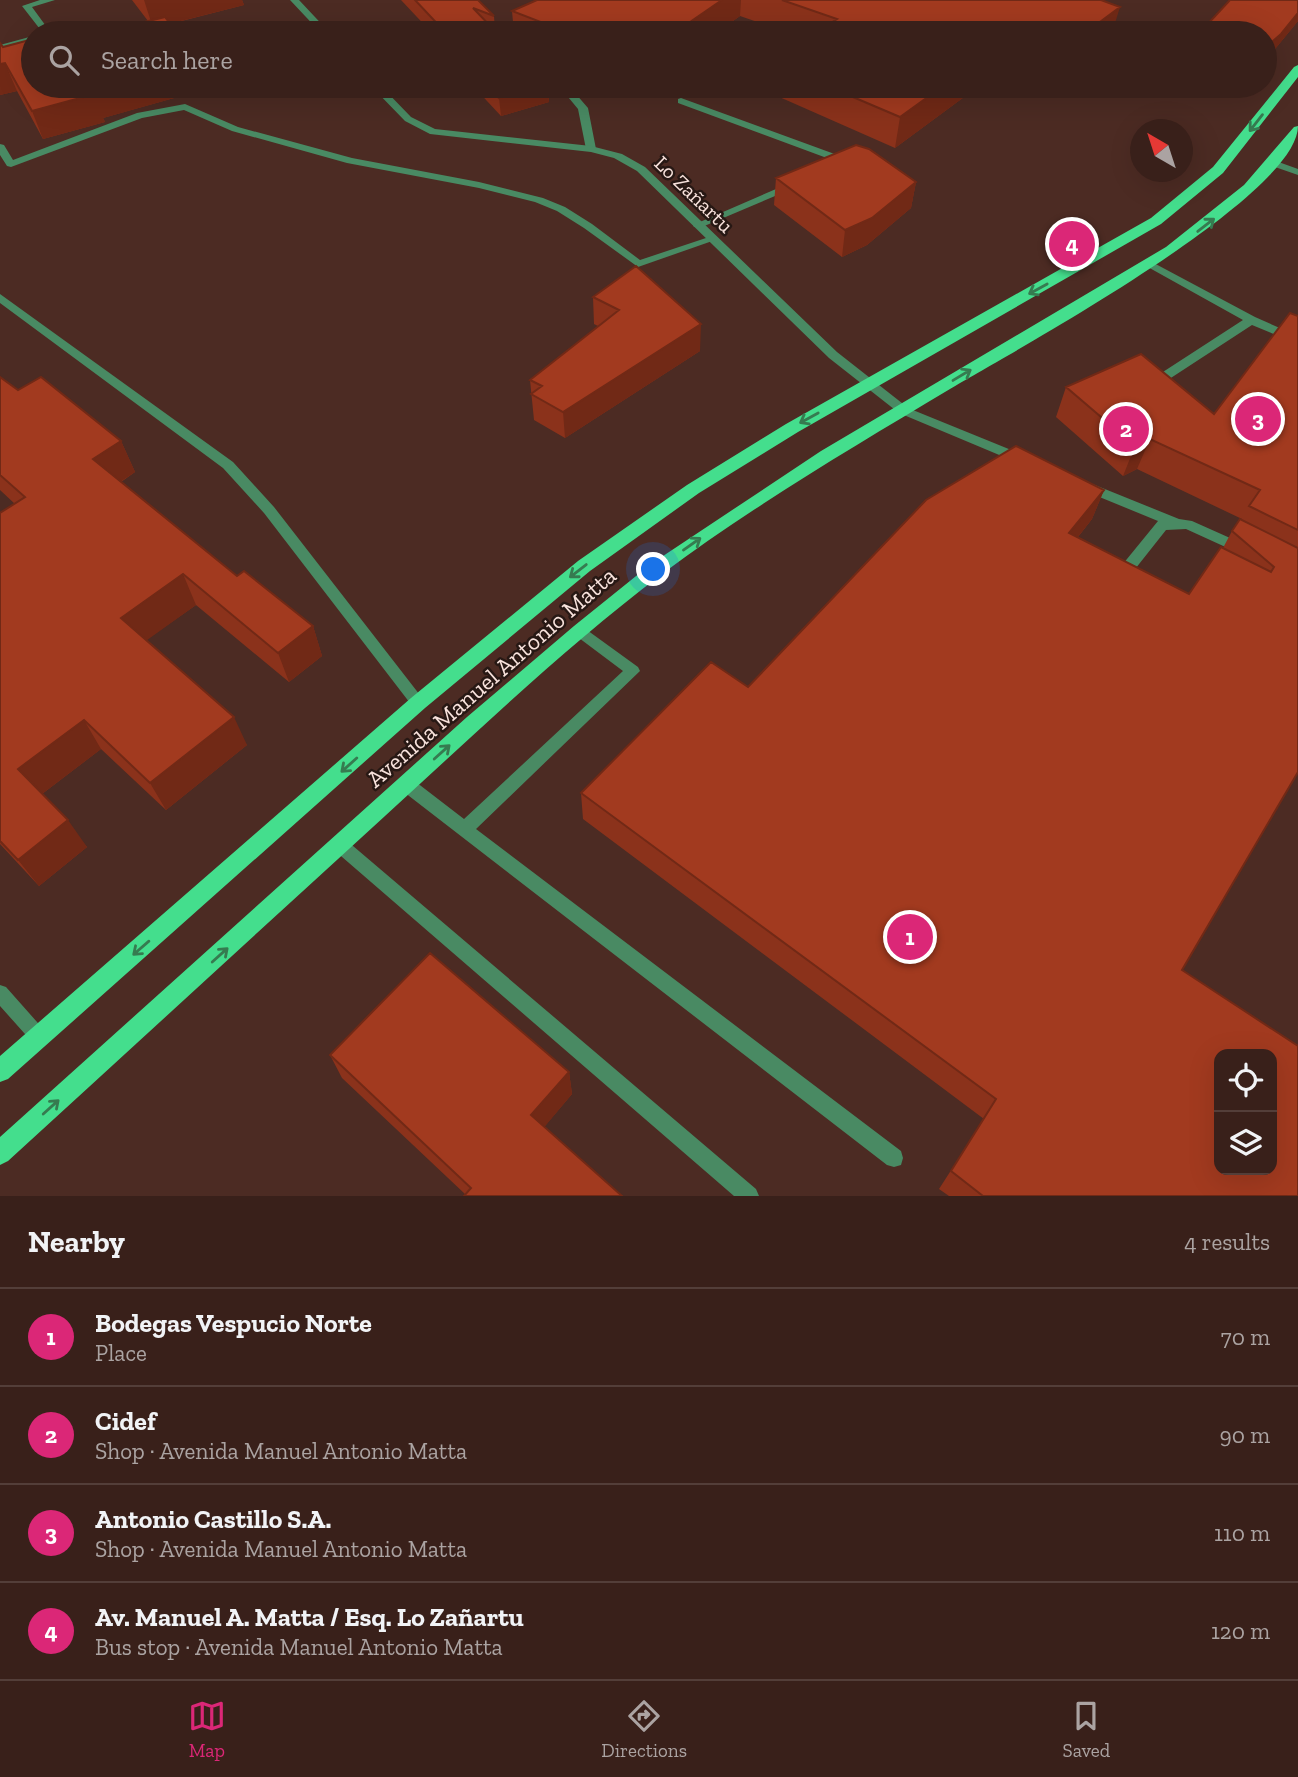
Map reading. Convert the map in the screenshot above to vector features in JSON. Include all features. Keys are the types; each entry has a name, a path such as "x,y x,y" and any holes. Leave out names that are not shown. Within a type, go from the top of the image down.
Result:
{"main road":[{"name":"Avenida Manuel Antonio Matta","path":"1277,96 1298,69"},
{"name":"Avenida Manuel Antonio Matta","path":"0,1071 418,703 583,566 693,489 792,428 1156,221 1218,170 1275,98"},
{"name":"Avenida Manuel Antonio Matta","path":"0,1153 406,784 580,631 657,569 728,519 903,410 1150,264 1233,204 1273,163 1298,130"}],"street":[{"path":"38,21 26,6 51,0"},
{"path":"294,0 314,21"},
{"path":"0,48 21,42"},
{"name":"Lo Zañartu","path":"388,98 408,119 433,132 590,149 618,156 641,169 833,355 869,385 903,410 1039,466"},
{"path":"574,98 583,108 590,149"},
{"path":"681,101 858,167"},
{"path":"0,147 11,164 140,115 184,107 235,129 351,161 479,185 538,200 570,214 638,264 713,239"},
{"path":"834,167 846,162"},
{"path":"1273,163 1298,172"},
{"path":"698,225 797,183"},
{"path":"1150,264 1251,320 1298,340"},
{"path":"0,298 228,465 269,510 418,703"},
{"path":"1153,384 1251,320"},
{"path":"1076,482 1175,523 1195,527 1262,559"},
{"path":"1123,574 1162,525 1175,523"},
{"path":"464,830 633,671 580,631"},
{"path":"406,784 894,1158"},
{"path":"340,845 749,1196"},
{"path":"0,993 39,1037"}],"building":[{"path":"415,0 478,0 494,16 473,8 485,21 435,21"},
{"path":"537,0 722,0 691,21 538,21 512,11"},
{"path":"782,0 1101,0 1120,7 1101,21 834,21 837,19"},
{"path":"1230,0 1298,0 1298,13 1277,38 1277,21 1210,21"},
{"path":"165,17 168,21 149,21"},
{"path":"21,42 21,91 5,63 0,64 0,43 3,47"},
{"path":"25,98 80,98 32,111"},
{"path":"855,98 926,98 900,117"},
{"path":"856,145 869,149 916,182 872,218 845,230 776,178"},
{"path":"636,266 701,324 563,412 531,394 542,386 530,380 619,310 593,297"},
{"path":"1290,313 1298,316 1298,530 1249,506 1260,490 1150,439 1135,446 1066,387 1141,354 1214,414"},
{"path":"0,377 18,390 41,377 121,441 93,459 237,576 244,571 313,626 278,653 183,574 121,618 234,717 150,783 84,720 18,769 68,820 18,860 0,841 0,513 25,497 0,475"},
{"path":"1016,446 1104,490 1069,533 1189,594 1221,547 1271,572 1274,567 1232,531 1240,519 1298,548 1298,772 1182,970 1298,1046 1298,1196 983,1196 951,1171 996,1099 581,793 711,662 748,687 926,500"},
{"path":"430,953 569,1072 531,1115 622,1196 464,1196 471,1188 330,1055"}],"place":[{"name":"Av. Manuel A. Matta / Esq. Lo Zañartu","path":"1072,244"},
{"name":"Antonio Castillo S.A.","path":"1258,419"},
{"name":"Cidef","path":"1126,429"},
{"name":"Bodegas Vespucio Norte","path":"910,937"}]}
